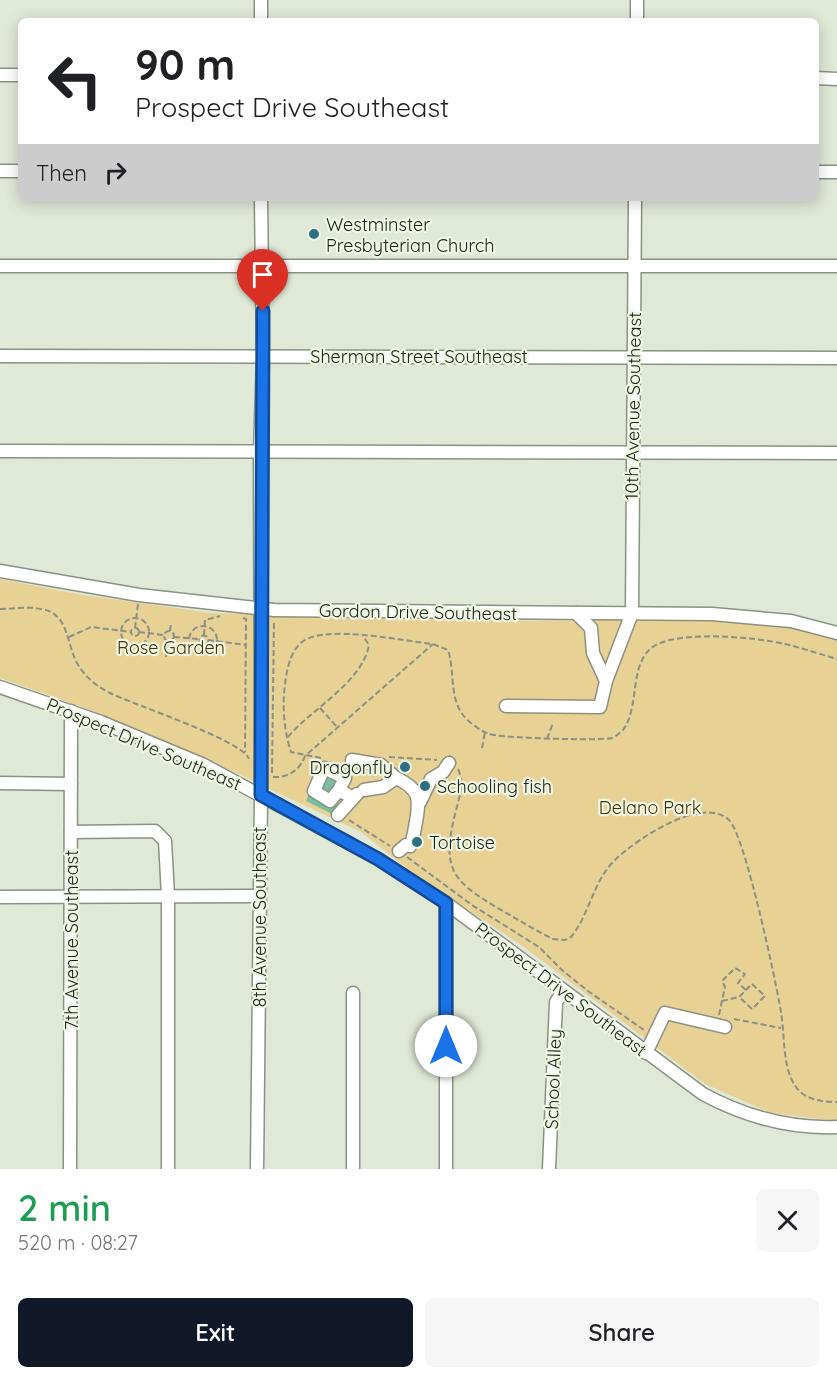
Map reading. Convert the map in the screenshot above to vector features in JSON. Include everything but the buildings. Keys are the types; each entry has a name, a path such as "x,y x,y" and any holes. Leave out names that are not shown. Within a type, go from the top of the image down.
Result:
{"street":[{"path":"261,0 261,18"},
{"path":"637,0 637,18"},
{"path":"0,75 18,75"},
{"path":"819,78 837,79"},
{"path":"0,171 18,171"},
{"path":"819,172 837,172"},
{"name":"8th Avenue Southeast","path":"257,1169 261,795 260,453 263,356 261,201"},
{"name":"10th Avenue Southeast","path":"632,613 636,201"},
{"path":"0,266 837,266"},
{"name":"Sherman Street Southeast","path":"0,356 837,358"},
{"path":"0,451 837,453"},
{"name":"Gordon Drive Southeast","path":"0,571 139,596 260,608 752,616 791,621 837,633"},
{"path":"576,613 591,628 594,653 606,681"},
{"path":"507,706 600,707 606,681 632,613"},
{"name":"Prospect Drive Southeast","path":"0,687 71,711 204,765 378,859 446,903 646,1053 703,1094 726,1107 777,1122 837,1127"},
{"name":"7th Avenue Southeast","path":"70,1169 71,711"},
{"path":"352,760 381,765 400,780 420,802"},
{"path":"405,851 411,816 431,780 443,772 449,763"},
{"path":"339,790 358,794 383,788 400,780 431,780"},
{"path":"0,783 71,784"},
{"path":"338,814 358,794"},
{"path":"71,832 155,831 165,841 168,896 168,1169"},
{"path":"0,897 259,896"},
{"path":"446,903 446,1169"},
{"name":"School Alley","path":"549,1169 556,1002 563,992"},
{"path":"353,993 353,1169"},
{"path":"646,1053 665,1013 724,1023"}],"path":[{"path":"131,632 135,628 139,596"},
{"path":"0,609 41,609 51,612 67,629 76,661 90,680 102,689 133,705 187,724 244,752"},
{"path":"171,623 170,631 174,636 199,639 204,635 205,620 226,616"},
{"path":"274,616 274,771 269,776 275,778 293,772 301,766 305,756 390,685 406,665 433,644 327,634 305,640 294,651 284,691 286,738 291,752 305,756 326,758"},
{"path":"120,630 128,620 136,618 147,625 149,634 145,642 132,646"},
{"path":"240,618 246,619 244,752 249,763"},
{"path":"205,626 216,633 218,641 211,652 202,654 191,647 189,638 193,630 205,626"},
{"path":"69,637 91,627 131,632 134,636"},
{"path":"135,628 139,632 149,634 164,635 170,631"},
{"path":"120,630 122,639 132,646"},
{"path":"132,646 134,636 139,632"},
{"path":"164,635 168,641 166,657"},
{"path":"204,635 208,640"},
{"path":"168,641 174,636"},
{"path":"286,738 320,708 367,657 369,645 363,636"},
{"path":"199,639 203,644 202,654"},
{"path":"203,644 208,640 246,645"},
{"path":"320,708 339,728"},
{"path":"547,739 554,723"},
{"path":"482,748 485,732"},
{"path":"383,757 412,757 456,766 462,778 450,835 454,875 468,890 553,939 565,940 571,937 604,873 616,858 653,833 691,814 704,811 728,819 737,832 746,860 790,1076 796,1088 812,1099 837,1102"},
{"path":"746,990 738,983 745,974 735,968 722,981 725,987 722,1000 724,1023 782,1028"},
{"path":"722,1000 739,997 752,984 765,996 752,1009 739,997"}],"green space":[{"name":"Delano Park","path":"0,579 83,595 212,613 513,621 700,619 754,621 802,628 837,637 837,1121 771,1113 705,1084 524,947 413,873 361,832 213,762 85,708 0,678"}],"shaded area":[{"path":"323,762 347,775 334,802 338,805 332,814 306,801"}],"place":[{"name":"Westminster Presbyterian Church","path":"314,234"},
{"name":"Dragonfly","path":"405,767"},
{"name":"Schooling fish","path":"425,786"},
{"name":"Tortoise","path":"417,842"}],"route":[{"path":"263,311 260,453 261,795 378,859 446,903 446,1046"}],"park label":[{"name":"Rose Garden","path":"171,647"}]}
